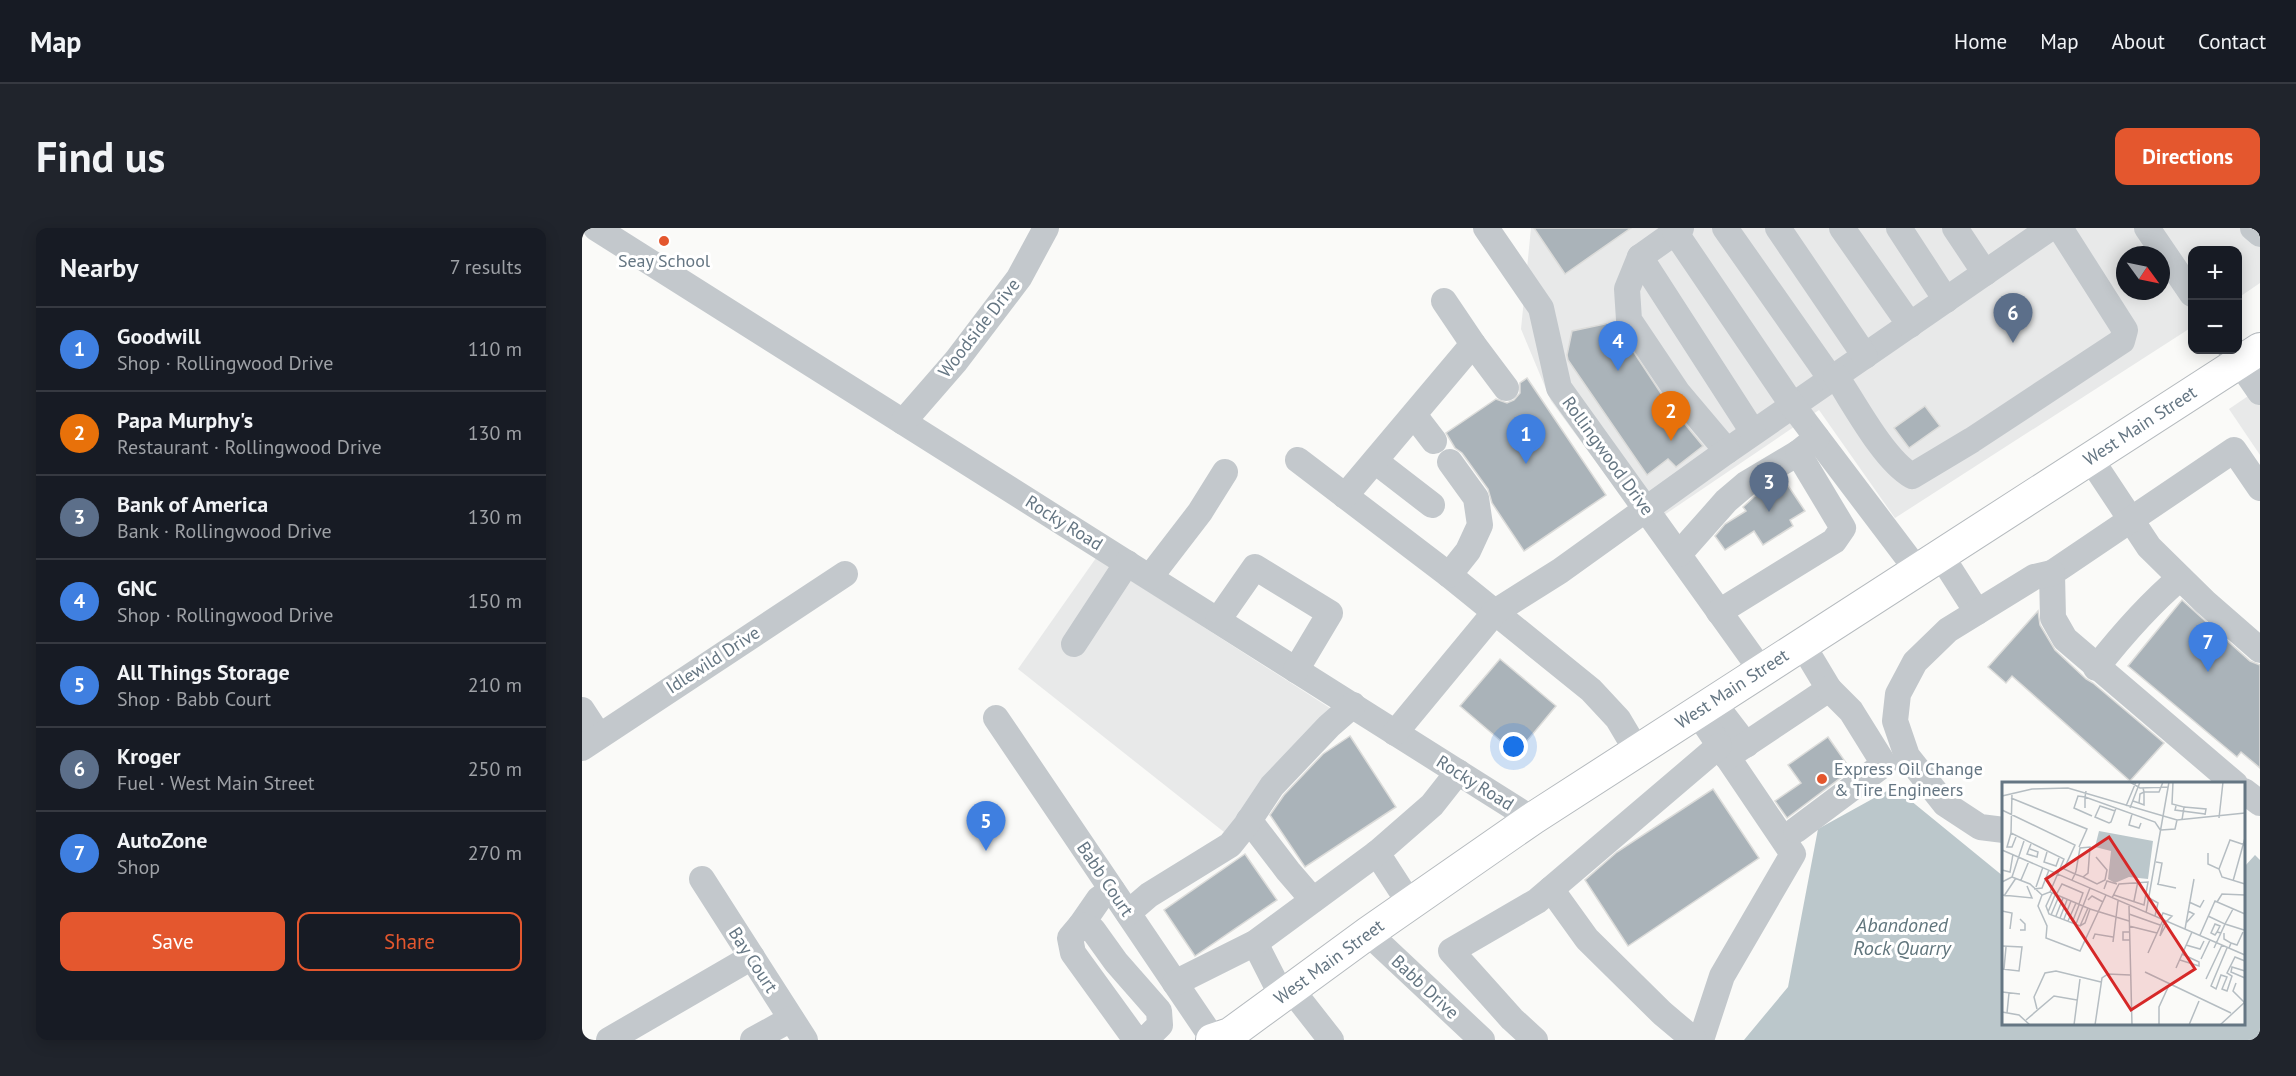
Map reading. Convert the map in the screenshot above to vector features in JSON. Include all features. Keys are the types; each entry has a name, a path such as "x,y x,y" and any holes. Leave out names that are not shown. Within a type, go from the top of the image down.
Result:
{"main road":[{"name":"West Main Street","path":"1222,1038 1532,819 2090,458 2244,353"}],"street":[{"name":"Rocky Road","path":"596,228 1532,819"},
{"name":"Woodside Drive","path":"903,422 956,361 1019,278 1046,228"},
{"name":"Rollingwood Drive","path":"1486,228 1541,308 1559,388 1761,670"},
{"path":"1725,228 1890,457 1903,471 1912,476 1972,440 2122,340 2125,330 2060,228"},
{"path":"1778,228 1865,356"},
{"path":"1842,228 1910,325"},
{"path":"1899,228 1946,300"},
{"path":"1955,228 1985,273"},
{"path":"1395,733 1495,612 1560,570 1753,432 1985,273 2017,237 2050,228"},
{"path":"2148,228 2188,287"},
{"path":"2253,228 2260,234"},
{"path":"1719,612 1834,541 1843,528 1807,445 1793,406 1678,230 1640,257 1627,290 1629,320 1678,393 1727,451"},
{"path":"1640,257 1753,432"},
{"path":"1444,301 1506,388"},
{"path":"1345,496 1473,344"},
{"path":"2244,353 2260,392"},
{"path":"1414,415 1434,441"},
{"path":"1679,554 1726,501 1807,445"},
{"path":"1807,445 1977,612"},
{"path":"2002,830 1980,827 1945,804 1907,756 1895,721 1898,694 1916,662 1948,630 2034,577 2052,573 2234,450 2260,488"},
{"path":"2090,458 2149,547 2260,650"},
{"path":"1298,460 1449,575 1591,690 1618,719 1637,751"},
{"path":"1375,461 1432,505"},
{"path":"1449,575 1468,551 1480,525 1476,498 1450,462"},
{"path":"1150,577 1200,512 1225,472"},
{"path":"1074,644 1127,563"},
{"path":"1218,620 1255,567 1330,612 1296,670"},
{"path":"2052,573 2053,618 2065,639 2234,782"},
{"name":"Idlewild Drive","path":"590,742 845,574"},
{"path":"2097,668 2127,629 2180,578"},
{"path":"1796,830 1884,764 1851,711 1829,689 1802,644"},
{"path":"1535,1040 1512,1019 1451,951 1537,901 1731,749 1829,689"},
{"path":"1128,914 1149,895 1230,845 1272,786 1329,726 1353,705"},
{"path":"1701,1040 1722,976 1793,854 1705,707"},
{"path":"582,710 590,742"},
{"name":"Babb Court","path":"996,718 1175,983 1222,1038"},
{"path":"1175,983 1255,943 1377,853 1432,805 1458,772"},
{"path":"2245,792 2260,803"},
{"path":"1249,820 1313,900"},
{"path":"1377,853 1410,904"},
{"name":"Bay Court","path":"702,879 798,1029"},
{"path":"1551,889 1587,939 1662,1014 1694,1040"},
{"path":"1113,890 1098,899 1082,925 1070,938 1073,953 1133,1039 1136,1040"},
{"path":"1082,925 1092,930 1116,962 1159,1011 1160,1024 1145,1040"},
{"name":"Babb Drive","path":"1368,933 1482,1040"},
{"path":"1255,943 1286,992 1331,1040"},
{"path":"609,1040 752,957"},
{"path":"753,1040 798,1029"}],"shaded area":[{"path":"1531,228 2260,228 2260,283 2242,295 2242,246 2188,246 2188,330 1895,518 1819,410 1645,528 1551,401 1521,329"},
{"path":"2260,388 2260,455 2229,409"},
{"path":"1096,558 1333,710 1224,832 1018,669"}],"water":[{"name":"Abandoned Rock Quarry","path":"1894,787 2002,875 2002,1025 2245,1025 2245,866 2255,855 2260,860 2260,1040 1744,1040 1788,987 1818,829"}],"building":[{"path":"1534,228 1631,228 1565,274"},
{"path":"1614,322 1666,401 1703,446 1676,467 1668,459 1647,475 1568,360 1572,331"},
{"path":"1527,378 1606,495 1524,551 1492,503 1488,489 1462,453 1455,448 1446,433 1496,399 1507,403 1514,400 1520,393 1520,383"},
{"path":"1925,406 1940,426 1909,448 1894,428"},
{"path":"1787,484 1805,511 1790,520 1793,526 1763,545 1754,531 1725,550 1715,536 1725,524 1746,511 1743,507 1755,496 1770,487 1773,493"},
{"path":"2182,600 2250,661 2260,665 2260,768 2241,752 2237,757 2128,666"},
{"path":"2038,611 2040,625 2055,650 2086,679 2164,743 2130,781 2012,676 2006,683 1988,667"},
{"path":"1500,659 1556,706 1516,754 1460,706"},
{"path":"1350,736 1396,807 1305,867 1270,815 1284,795 1323,754"},
{"name":"Express Oil Change & Tire Engineers","path":"1828,737 1851,770 1787,818 1775,801 1801,783 1788,765"},
{"path":"1713,789 1759,858 1628,946 1585,880 1617,852"},
{"path":"1245,854 1277,900 1195,956 1164,910"}],"place":[{"name":"Seay School","path":"664,241"},
{"name":"Kroger","path":"2013,343"},
{"name":"GNC","path":"1618,371"},
{"name":"Papa Murphy's","path":"1671,441"},
{"name":"Goodwill","path":"1526,464"},
{"name":"Bank of America","path":"1769,512"},
{"name":"AutoZone","path":"2208,672"},
{"name":"Express Oil Change & Tire Engineers","path":"1822,779"},
{"name":"All Things Storage","path":"986,851"}]}
